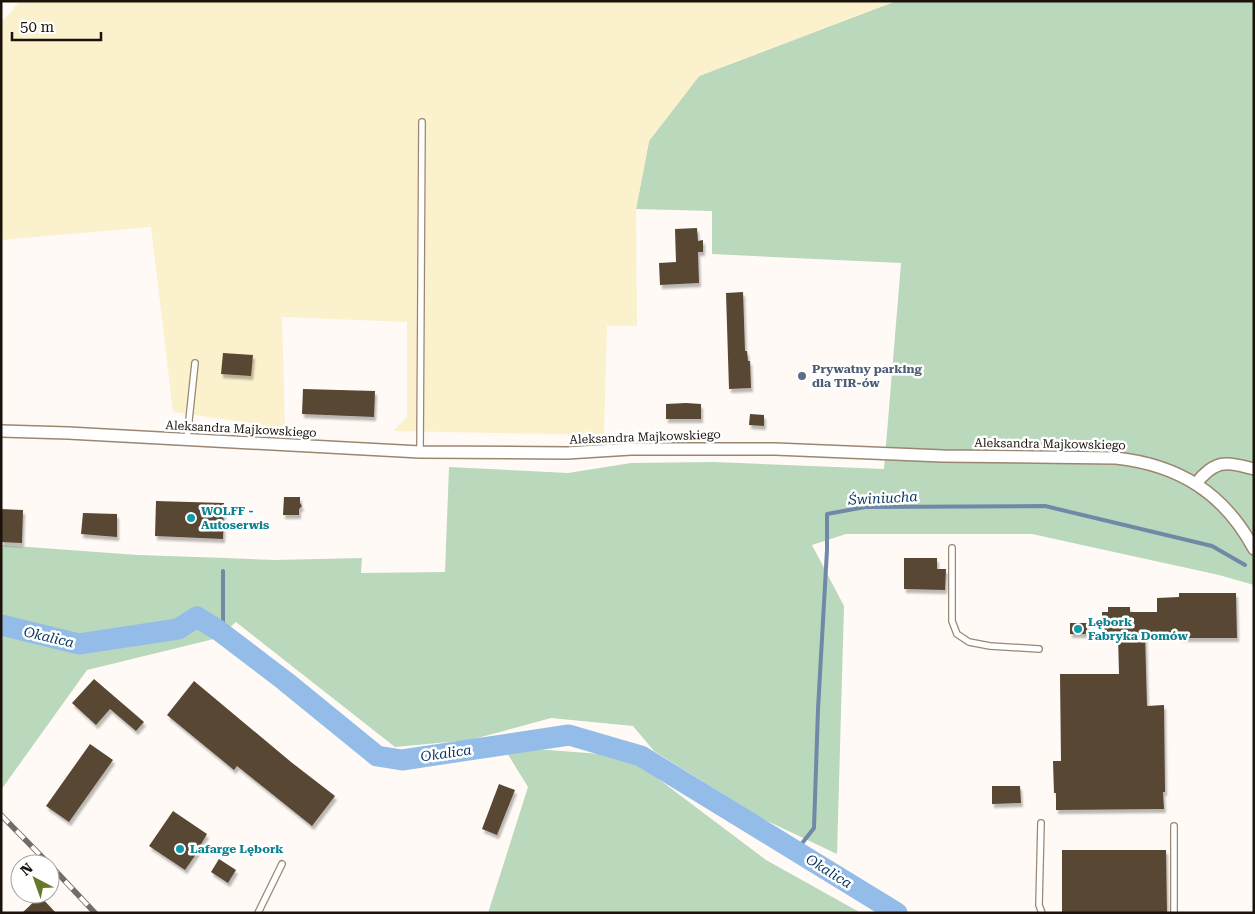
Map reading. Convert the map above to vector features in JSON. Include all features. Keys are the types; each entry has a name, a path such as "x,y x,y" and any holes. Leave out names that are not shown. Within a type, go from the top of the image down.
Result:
{"street":[{"name":"Aleksandra Majkowskiego","path":"1,431 420,452 558,453 631,449 775,449 943,456 1116,458 1135,460 1168,469 1196,484 1212,495 1224,508 1242,529 1254,549"},
{"path":"1196,484 1207,472 1220,465 1231,464 1254,469"}],"lane":[{"path":"420,452 422,122"},
{"path":"187,440 194,364"},
{"path":"952,548 952,621 957,634 969,642 990,646 1039,649"},
{"path":"1041,823 1039,905 1042,913"},
{"path":"1174,826 1174,913"},
{"path":"258,913 282,864"}],"green space":[{"path":"896,1 1254,1 1254,585 1219,575 1032,534 846,534 812,545 844,606 837,854 763,819 654,751 633,726 551,718 470,740 395,747 236,622 218,638 87,670 1,790 1,545 138,555 275,560 362,558 361,573 445,572 449,467 568,473 631,463 714,462 884,469 901,263 712,254 712,211 636,209 649,141 699,76"},
{"path":"534,749 628,756 766,860 861,913 488,913 528,787 507,753"}],"sand":[{"path":"19,1 896,1 699,76 649,141 636,209 637,326 607,326 604,435 393,431 407,417 407,322 282,317 285,428 173,412 151,227 1,240 1,22"}],"building":[{"path":"697,228 698,241 703,240 703,252 698,252 699,283 660,285 659,263 676,262 675,229"},
{"path":"743,292 745,351 747,351 748,361 750,361 751,388 729,389 726,293"},
{"path":"223,353 253,355 251,376 221,374"},
{"path":"303,389 375,391 374,417 302,414"},
{"path":"666,404 701,404 701,419 666,419"},
{"path":"750,414 764,415 764,426 749,425"},
{"path":"284,497 300,497 302,506 299,509 299,515 283,515"},
{"name":"WOLFF - Autoserwis","path":"156,501 224,503 223,539 155,536"},
{"path":"1,509 23,510 22,543 1,542"},
{"path":"83,513 117,514 117,537 81,534"},
{"path":"904,558 937,558 937,569 946,569 945,590 904,589"},
{"path":"1179,593 1236,593 1237,638 1179,638 1179,634 1145,634 1147,706 1164,705 1164,809 1056,810 1053,761 1061,761 1060,674 1119,674 1118,635 1108,635 1102,626 1102,612 1108,612 1108,607 1130,607 1130,612 1157,612 1157,598 1179,597"},
{"name":"Lębork Fabryka Domów","path":"1070,623 1087,623 1087,634 1070,634"},
{"path":"94,679 144,722 136,731 110,709 96,725 72,703"},
{"path":"194,681 335,796 312,826 237,766 234,770 167,715"},
{"path":"90,744 113,760 69,822 46,806"},
{"path":"499,784 515,790 497,835 482,829"},
{"path":"992,786 1020,786 1021,803 992,804"},
{"name":"Lafarge Lębork","path":"173,811 207,834 201,847 185,870 149,846"},
{"path":"1062,850 1166,850 1167,913 1062,913"},
{"path":"219,859 236,870 228,883 211,872"},
{"path":"32,904 48,904 56,913 22,913"}],"waterway":[{"name":"Świniucha","path":"796,851 814,828 827,514 865,507 1045,506 1212,546 1245,565"},
{"path":"223,571 223,634"},
{"name":"Okalica","path":"1,625 79,644 178,629 197,617 218,630 285,681 377,756 402,760 569,735 641,756 897,913"}],"railway":[{"path":"1,815 39,854"},
{"path":"60,876 95,913"}],"place":[{"name":"Prywatny parking dla TIR-ów","path":"802,376"},
{"name":"WOLFF - Autoserwis","path":"191,518"},
{"name":"Lębork Fabryka Domów","path":"1078,629"},
{"name":"Lafarge Lębork","path":"180,849"}]}
